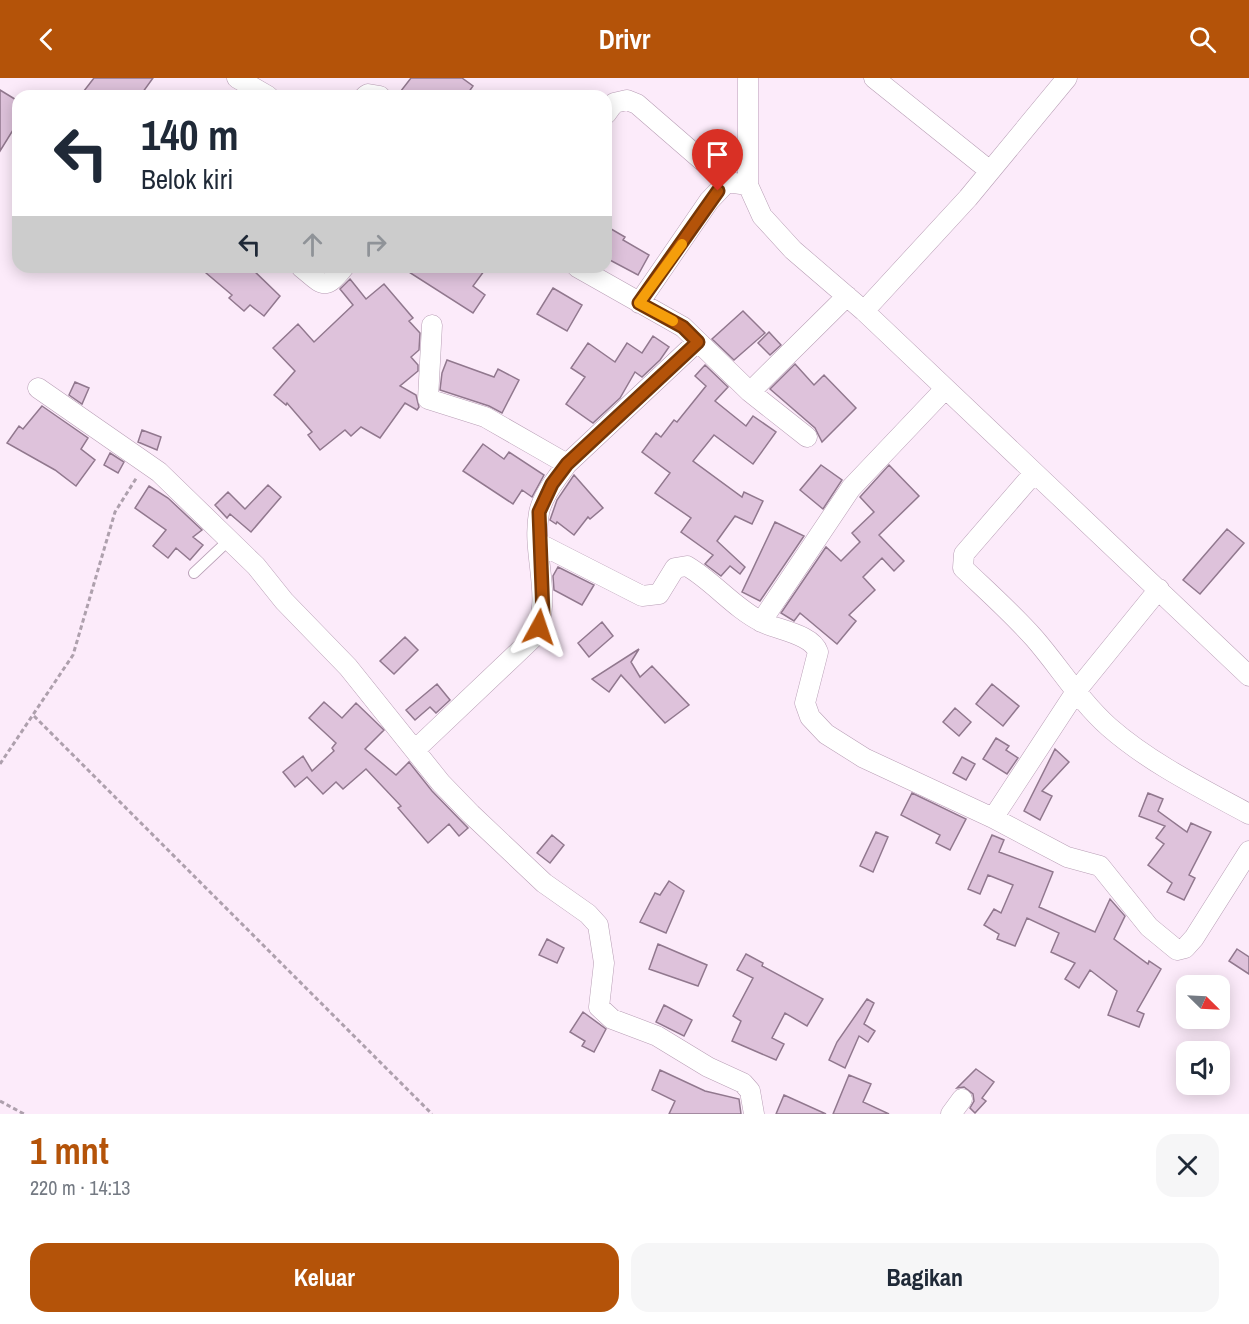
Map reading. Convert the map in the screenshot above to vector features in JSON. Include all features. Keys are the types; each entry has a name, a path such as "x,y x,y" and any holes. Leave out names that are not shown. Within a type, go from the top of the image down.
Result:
{"street":[{"path":"237,78 258,90"},
{"path":"748,78 748,185 762,216 792,250 864,311 1249,676"},
{"path":"874,78 990,171"},
{"path":"864,311 990,171 1067,78"},
{"path":"612,106 614,103 627,100 637,104 727,182 748,185"},
{"path":"639,303 709,201 727,182"},
{"path":"309,273 326,285 332,282 339,273"},
{"path":"587,273 683,327 750,392 807,437"},
{"path":"750,392 847,296"},
{"path":"432,326 428,399 485,417 567,464"},
{"path":"416,749 534,637 543,615 539,512 552,484 567,464 698,342"},
{"path":"38,388 146,463 229,540 348,667 441,783 544,883 598,925 604,963 599,1007 612,1019 657,1036 708,1067 743,1083 750,1091 754,1114"},
{"path":"761,622 850,488 945,389"},
{"path":"1034,473 964,554 963,568 1033,637 1077,690 1083,701 1110,728 1166,767 1249,814"},
{"path":"540,544 642,596 659,594 675,568 687,566 731,602 761,622 803,638 816,646 817,662 805,703 810,717 826,734 864,758 993,818 1067,857 1100,866 1149,927 1177,950 1185,948 1194,938 1249,851"},
{"path":"993,818 1077,690 1159,589"}],"lane":[{"path":"194,573 229,540"}],"path":[{"path":"0,764 73,655 116,512 146,463"},
{"path":"34,716 432,1114"},
{"path":"0,1101 24,1114"}],"building":[{"path":"94,78 153,78 144,90 85,90"},
{"path":"411,78 462,78 473,86 470,90 402,90"},
{"path":"0,90 12,97 12,132 0,151"},
{"path":"612,229 625,237 623,240 649,255 638,275 612,261"},
{"path":"206,273 256,273 280,296 264,316 250,305 244,311 229,298 232,295"},
{"path":"410,273 483,273 473,286 485,295 473,313"},
{"path":"350,279 366,299 384,284 413,318 409,321 420,333 419,350 411,357 418,365 418,371 400,386 416,395 419,407 417,410 405,403 380,438 361,427 351,436 345,430 320,450 308,435 312,432 287,403 286,405 274,395 295,371 273,348 298,324 314,342 353,305 340,289"},
{"path":"553,288 582,305 567,331 537,314"},
{"path":"743,311 765,333 734,360 712,339"},
{"path":"769,332 781,345 770,355 758,343"},
{"path":"653,336 669,347 660,360 642,377 635,372 620,398 593,423 566,404 585,377 571,368 588,343 615,362 627,343 642,353"},
{"path":"447,360 494,377 498,369 519,380 502,413 489,406 440,390 442,373"},
{"path":"795,364 814,385 824,375 856,408 822,442 815,428 770,389"},
{"path":"705,365 728,387 715,401 746,426 753,416 776,432 753,464 714,435 693,461 742,497 744,492 763,501 752,524 735,516 717,541 745,567 740,574 730,566 721,576 705,564 713,555 681,532 691,518 655,493 670,473 642,452 656,433 661,437 674,420 677,422 706,386 695,376"},
{"path":"75,382 89,388 82,404 69,395"},
{"path":"42,406 88,438 81,449 95,460 76,486 55,470 7,443 19,426 23,429"},
{"path":"142,430 161,437 157,450 138,442"},
{"path":"483,444 504,459 509,452 544,475 532,497 522,490 513,504 463,471"},
{"path":"110,453 124,462 118,473 104,465"},
{"path":"821,465 842,480 823,509 800,490"},
{"path":"889,465 919,496 879,535 904,561 894,571 882,558 863,577 875,590 849,615 856,621 837,644 800,613 794,621 781,613 826,547 841,561 860,542 852,533 874,512 860,497"},
{"path":"574,475 603,508 590,519 588,517 574,535 557,522 556,524 550,520 557,500"},
{"path":"268,485 281,497 251,532 230,514 227,518 215,505 228,492 245,509"},
{"path":"149,486 168,498 202,530 193,537 203,545 190,560 176,548 168,558 153,546 166,530 135,508"},
{"path":"775,522 804,536 760,601 742,592"},
{"path":"1227,529 1244,543 1200,594 1183,580"},
{"path":"558,567 594,585 582,605 554,590 553,576"},
{"path":"602,622 613,636 589,657 578,643"},
{"path":"405,637 418,650 394,674 380,661"},
{"path":"639,649 631,662 640,677 652,666 689,705 665,723 621,675 609,692 592,679"},
{"path":"437,684 450,700 436,713 430,707 415,720 406,710"},
{"path":"992,684 1019,706 1003,726 976,704"},
{"path":"324,702 342,718 356,703 384,730 365,749 396,775 409,762 432,791 468,828 459,836 449,824 428,843 398,808 401,806 366,769 343,789 336,782 323,794 307,777 295,787 283,772 303,756 312,771 334,751 332,748 336,743 309,718"},
{"path":"955,708 971,722 959,736 943,722"},
{"path":"996,738 1009,746 1006,750 1018,758 1007,774 983,759"},
{"path":"1055,749 1069,762 1042,791 1052,796 1040,820 1024,811"},
{"path":"962,757 975,764 966,780 953,773"},
{"path":"912,793 966,819 950,850 936,843 940,835 901,815"},
{"path":"1148,793 1163,799 1158,811 1187,832 1191,823 1211,832 1189,875 1195,878 1184,900 1167,892 1172,883 1148,865 1164,844 1156,838 1165,826 1139,816"},
{"path":"876,832 888,837 873,872 860,866"},
{"path":"552,835 564,845 550,863 537,853"},
{"path":"992,835 1004,840 999,852 1053,872 1039,907 1095,932 1110,899 1125,916 1114,939 1148,964 1149,961 1161,969 1137,1011 1144,1014 1139,1027 1108,1015 1117,991 1090,970 1079,988 1065,979 1075,963 1051,952 1059,933 1027,918 1015,946 997,939 999,934 984,925 994,909 1001,913 1013,885 988,875 980,894 968,889"},
{"path":"669,881 684,891 666,933 640,922 655,893 660,895"},
{"path":"547,939 564,948 557,963 539,955"},
{"path":"658,944 707,965 698,986 649,969"},
{"path":"1237,949 1249,957 1249,974 1229,961"},
{"path":"746,954 763,963 762,966 823,999 807,1026 785,1013 772,1038 784,1044 776,1060 732,1041 741,1021 733,1016 753,978 737,970"},
{"path":"867,999 874,1003 864,1024 875,1031 868,1042 859,1036 845,1068 829,1060 837,1042"},
{"path":"664,1005 692,1020 684,1036 656,1022"},
{"path":"583,1012 606,1029 594,1052 582,1046 585,1041 570,1032"},
{"path":"976,1069 994,1082 982,1098 986,1101 975,1113 970,1108 974,1101 973,1094 964,1087 957,1088"},
{"path":"660,1070 705,1091 739,1099 741,1114 669,1114 675,1101 652,1090"},
{"path":"849,1075 871,1084 863,1102 889,1114 833,1114"},
{"path":"784,1095 826,1114 776,1114"}],"slow traffic":[{"path":"673,321 639,303 682,244"}],"route":[{"path":"539,627 543,615 539,512 552,484 567,464 698,342 683,327 639,303 718,191"}]}
